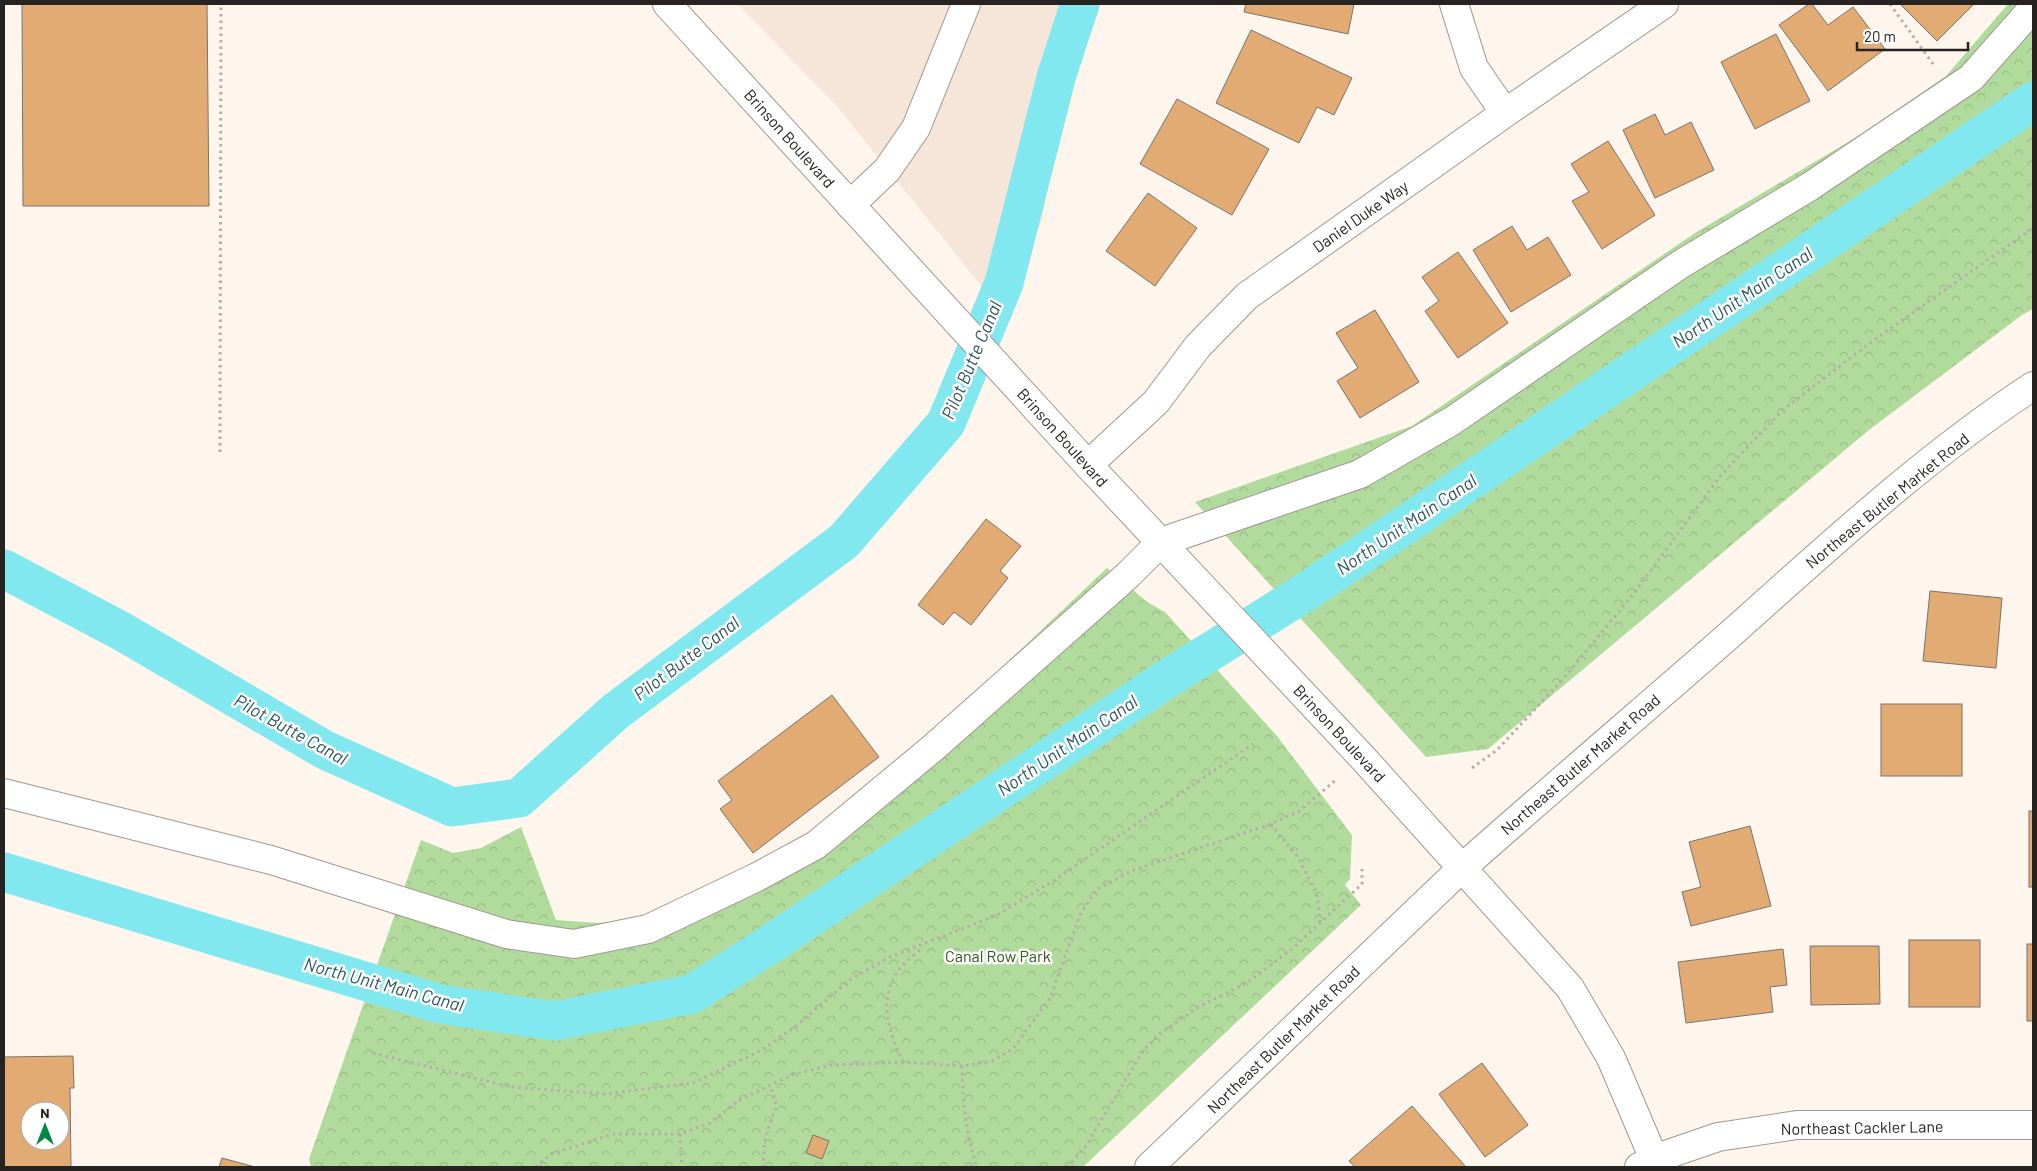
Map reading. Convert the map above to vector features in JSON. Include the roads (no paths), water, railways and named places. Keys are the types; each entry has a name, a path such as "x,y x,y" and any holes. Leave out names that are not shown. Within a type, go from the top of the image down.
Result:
{"street":[{"name":"Brinson Boulevard","path":"667,4 1088,465 1363,758 1570,988 1612,1058 1646,1163"},
{"path":"850,205 887,170 916,128 966,4"},
{"path":"1454,4 1474,68 1505,113"},
{"name":"Daniel Duke Way","path":"1088,465 1156,402 1198,346 1246,296 1505,113 1664,4"},
{"path":"4,793 271,860 506,934 574,944 648,930 758,878 816,845 934,747 1128,575 1161,542 1360,474 1452,421 1681,264 1809,187 1971,78 2033,8"},
{"name":"Northeast Butler Market Road","path":"1149,1167 1463,867 1826,547 1928,462 2033,386"},
{"name":"Northeast Cackler Lane","path":"1646,1163 1718,1137 1797,1125 2033,1125"}],"waterway":[{"name":"Pilot Butte Canal","path":"4,569 123,632 325,750 452,807 519,798 616,711 844,541 946,423 1004,283 1057,74 1080,4"},
{"name":"North Unit Main Canal","path":"4,872 440,1004 554,1021 692,994 775,941 1165,680 1304,593 2033,101"}],"park label":[{"name":"Canal Row Park","path":"998,955"}]}
